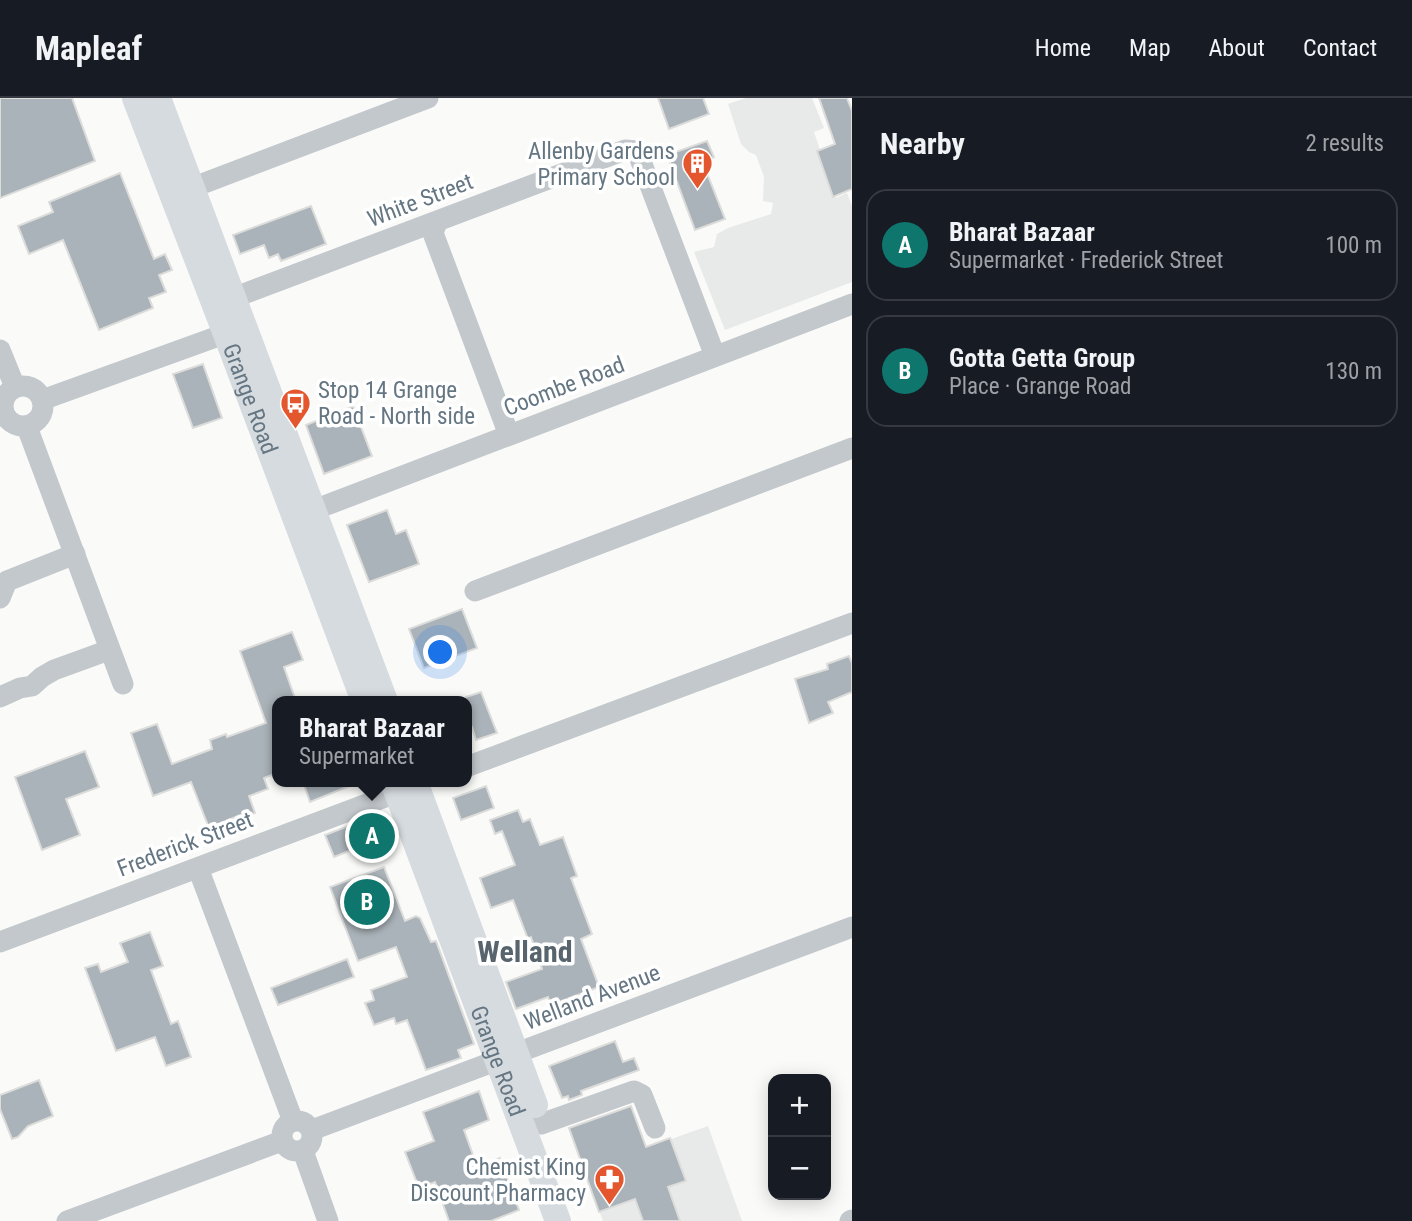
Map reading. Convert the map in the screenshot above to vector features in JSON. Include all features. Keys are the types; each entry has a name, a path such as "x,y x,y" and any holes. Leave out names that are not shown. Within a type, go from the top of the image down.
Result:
{"main road":[{"name":"Grange Road","path":"135,98 233,298 235,330"},
{"name":"Grange Road","path":"158,98 182,191 304,514 362,696"},
{"name":"Grange Road","path":"304,514 383,696"},
{"name":"Grange Road","path":"411,787 507,1057 558,1221"},
{"name":"Grange Road","path":"507,1057 541,1124 578,1221"}],"street":[{"path":"182,191 428,98"},
{"name":"White Street","path":"233,298 625,150 637,151 715,356"},
{"path":"437,222 433,233 509,435"},
{"name":"Coombe Road","path":"304,514 852,304"},
{"path":"42,401 235,330"},
{"path":"0,350 15,387"},
{"path":"15,387 31,387 42,401 41,416 27,427 12,424 1,412 4,398 15,387"},
{"path":"27,427 123,684"},
{"path":"475,591 852,449"},
{"path":"0,598 7,581 75,554"},
{"path":"472,765 852,623"},
{"path":"0,697 32,686 54,670 109,650"},
{"name":"Frederick Street","path":"0,942 405,787"},
{"path":"198,868 302,1126 313,1138 310,1146 303,1150 287,1148 282,1141 282,1132 286,1125 302,1126"},
{"name":"Welland Avenue","path":"302,1126 507,1057 852,927"},
{"path":"541,1124 634,1091 642,1095 655,1128"},
{"path":"67,1221 282,1141"},
{"path":"303,1150 328,1221"}],"shaded area":[{"path":"746,98 812,98 824,128 814,132 836,198 847,193 852,206 852,282 725,330 694,252 714,247 717,234 728,228 771,214 773,203 763,201 764,177 756,155 741,144 728,104"},
{"path":"708,1126 742,1221 603,1221 584,1170"}],"building":[{"path":"0,98 72,98 95,161 0,198"},
{"name":"Allenby Gardens Primary School","path":"658,98 703,98 709,114 669,129"},
{"path":"819,98 847,98 852,111 852,189 833,197 817,151 835,144"},
{"name":"Allenby Gardens Primary School","path":"707,141 714,157 703,163 725,219 695,230 667,155"},
{"path":"120,173 154,259 165,254 172,270 159,275 166,292 149,298 153,308 99,330 63,240 29,254 18,226 53,212 49,202"},
{"path":"311,206 326,244 281,261 278,254 269,258 264,245 240,254 233,235"},
{"path":"203,364 222,418 193,428 173,374"},
{"path":"353,406 372,456 324,474 306,425"},
{"path":"387,510 396,534 406,530 419,564 369,582 347,525"},
{"path":"462,609 477,648 424,668 409,629"},
{"path":"292,632 303,660 284,667 294,696 272,696 272,775 264,778 268,789 249,796 255,813 241,818 240,815 209,828 191,782 153,796 131,733 157,724 172,764 212,749 210,740 266,723 240,651"},
{"path":"849,656 852,663 852,692 828,702 833,713 809,723 795,679 828,669 827,664"},
{"path":"481,692 497,733 476,740 472,727 472,696 469,696"},
{"path":"85,751 99,787 66,799 80,835 42,850 15,777"},
{"path":"486,786 494,808 461,820 453,798"},
{"path":"305,787 347,787 310,802"},
{"path":"518,810 523,822 530,819 540,845 563,837 577,876 571,878 592,934 581,939 599,987 551,1005 548,997 516,1009 506,982 542,969 531,937 528,939 513,900 491,908 480,878 515,865 502,831 495,834 490,820"},
{"path":"371,817 379,839 334,857 325,835"},
{"path":"384,867 405,921 416,916 420,918 431,942 436,941 474,1044 458,1050 461,1058 426,1070 407,1020 396,1024 394,1018 374,1025 365,1003 374,1000 371,990 407,977 396,947 358,961 330,887"},
{"path":"150,932 163,966 151,970 171,1024 178,1021 191,1057 166,1066 155,1037 116,1051 85,968 98,964 101,972 128,962 120,943"},
{"path":"347,959 354,977 278,1005 271,988"},
{"path":"615,1041 623,1062 634,1058 639,1070 581,1091 582,1095 569,1100 568,1096 562,1098 549,1066"},
{"path":"39,1080 53,1116 28,1126 18,1137 12,1139 0,1109 0,1095"},
{"path":"479,1091 489,1120 464,1130 477,1166 500,1158 519,1210 491,1221 449,1221 435,1182 419,1188 405,1152 434,1141 423,1112"},
{"path":"631,1106 646,1147 670,1138 686,1181 668,1187 680,1221 643,1221 635,1199 599,1212 569,1128"}],"place":[{"name":"Allenby Gardens Primary School","path":"698,191"},
{"name":"Stop 14 Grange Road - North side","path":"295,430"},
{"name":"Bharat Bazaar","path":"372,836"},
{"name":"Gotta Getta Group","path":"367,902"},
{"name":"Chemist King Discount Pharmacy","path":"609,1207"}],"district":[{"name":"Welland","path":"525,952"}]}
